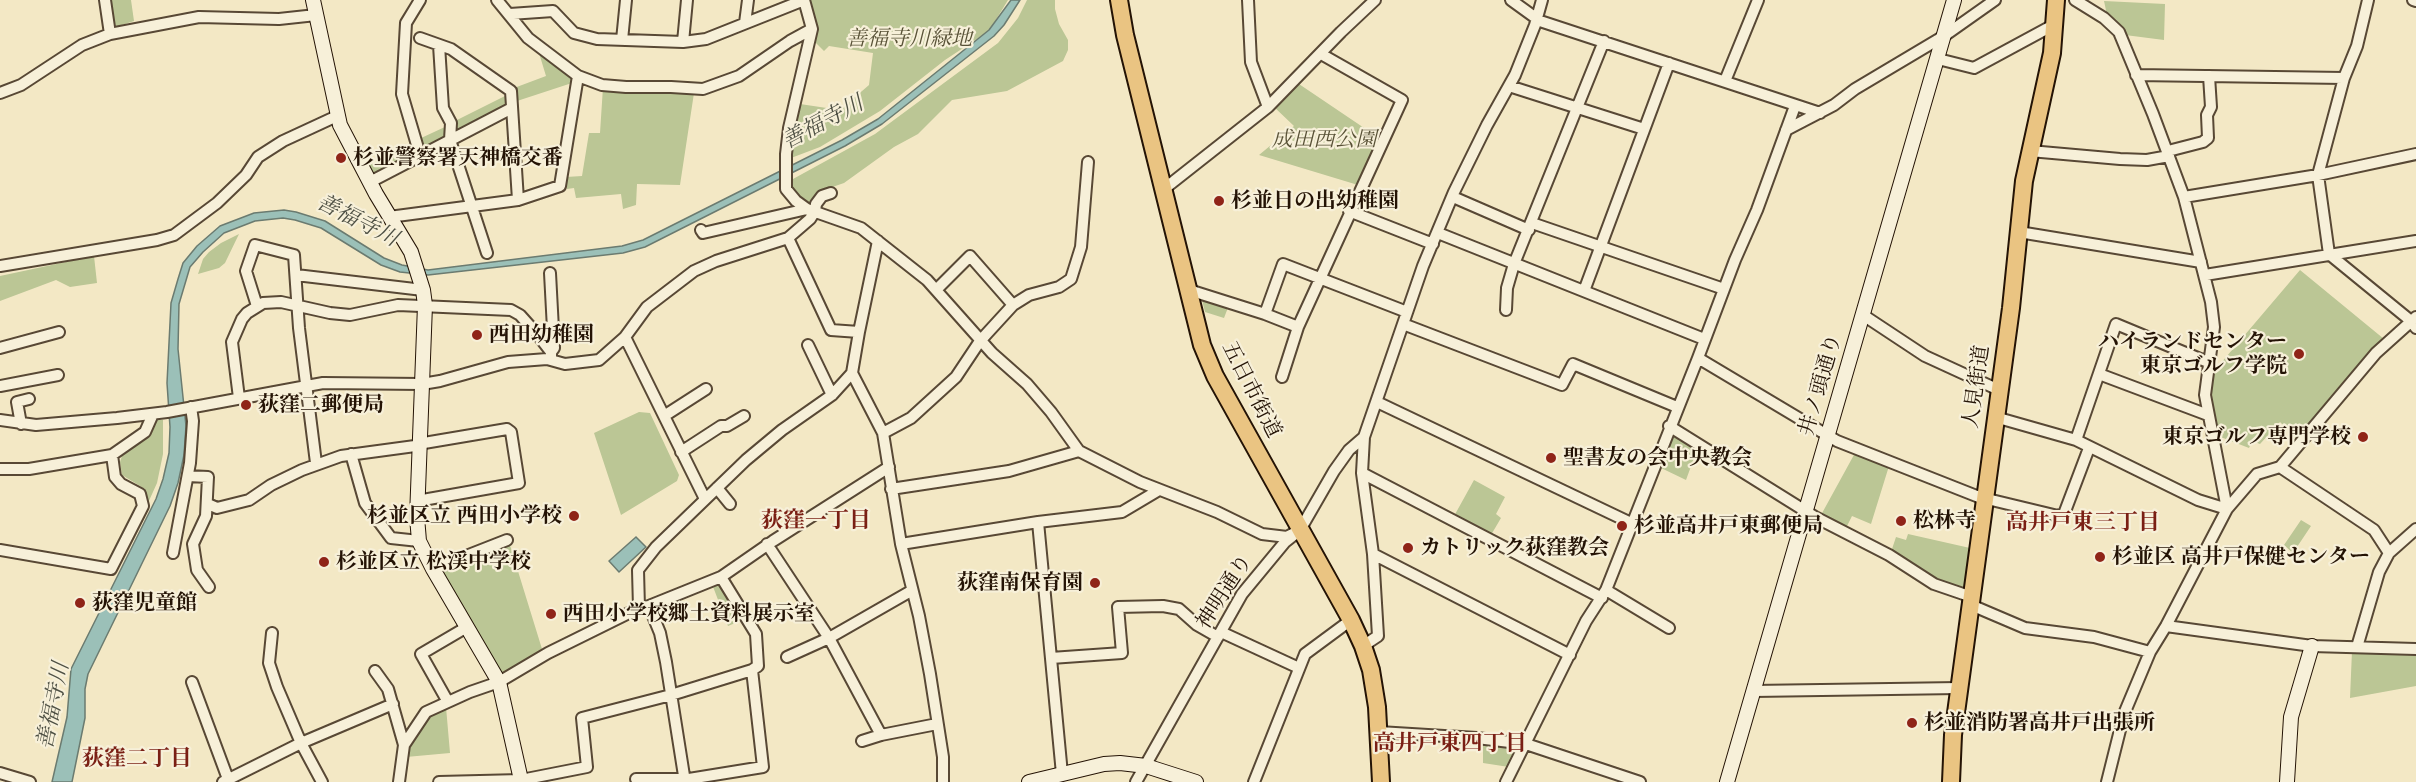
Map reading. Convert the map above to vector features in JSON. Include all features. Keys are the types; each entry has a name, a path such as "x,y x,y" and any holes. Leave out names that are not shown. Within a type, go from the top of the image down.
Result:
{"main road":[{"name":"五日市街道","path":"1119,0 1125,35 1202,345 1215,376 1351,620 1363,646 1373,677 1379,732 1381,782"},
{"name":"人見街道","path":"1951,782 1951,748 1999,390 2024,181 2052,52 2056,0"}],"street":[{"path":"105,0 110,34"},
{"path":"313,0 337,116 355,156 414,259 422,287 425,307 417,501 419,541 499,682 521,781"},
{"path":"420,0 406,23 402,94 420,155"},
{"path":"497,0 528,38 578,76 602,85 703,89 739,76 790,41 812,29"},
{"path":"622,40 626,0"},
{"path":"683,42 687,0"},
{"path":"745,23 748,0"},
{"path":"510,14 553,11 574,33 580,36 683,42 706,39 804,0 812,29 789,128 786,189 790,195 811,210 861,228 936,290 980,341 1027,384 1051,412 1078,451 1159,490 1217,512 1262,534 1287,537 1300,530"},
{"path":"1248,0 1251,62 1268,107"},
{"path":"1164,189 1268,107 1321,54 1363,4 1375,0"},
{"path":"1511,0 1537,19 1820,113"},
{"path":"1363,646 1378,636 1373,554 1362,473 1364,436 1432,244 1487,124 1509,86 1537,19 1542,0"},
{"path":"1725,81 1758,0"},
{"name":"井ノ頭通り","path":"1727,782 1954,0"},
{"path":"1785,130 1820,113 1944,36 1995,0"},
{"path":"2075,0 2104,18 2119,32 2169,154 2184,197 2205,275 2214,327 2205,395 2227,509"},
{"path":"2107,782 2124,714 2150,652 2166,627 2227,509 2257,474 2280,467 2376,352 2414,322 2329,254 2318,175 2344,78 2357,46 2368,0"},
{"path":"0,93 21,85 82,45 110,34 199,17 279,19 316,15"},
{"path":"1938,59 1974,68 2048,28"},
{"path":"420,38 451,49 511,91 518,200"},
{"path":"1506,310 1507,288 1514,264 1604,41"},
{"path":"439,45 443,108 451,123 450,140 487,253"},
{"path":"1282,377 1298,327 1349,211 1402,100 1321,54"},
{"path":"1584,291 1669,63"},
{"path":"2136,75 2344,78"},
{"path":"390,217 518,200 560,186 578,76"},
{"path":"2030,151 2147,160 2203,142 2208,138 2207,115 2211,107 2210,76"},
{"path":"1509,86 1644,129"},
{"path":"1506,782 1586,621 1604,594 1757,210 1795,106"},
{"path":"370,182 512,108"},
{"path":"0,266 174,235 217,204 246,175 258,157 284,141 337,116"},
{"path":"2184,197 2318,175 2416,154"},
{"path":"883,433 910,418 950,383 980,341 1013,305 1029,296 1059,287 1071,279 1077,267 1081,247 1088,162"},
{"path":"239,398 232,342 242,319 257,306 282,302 350,315 398,305 511,310 520,315 551,356 565,364 599,360 625,337 647,307 694,271 716,261 788,238 810,219 811,210 822,196 831,193"},
{"path":"1453,197 1530,226 1724,289"},
{"path":"701,230 702,233 811,210"},
{"path":"1349,211 1432,244"},
{"path":"2019,232 2201,262"},
{"path":"1438,233 1704,339"},
{"path":"788,238 831,330 859,332"},
{"path":"685,780 660,633 644,607 638,570 656,547 705,499 782,430 832,395 852,373 878,241"},
{"path":"2205,275 2416,241"},
{"path":"257,306 246,271 255,245 294,255 316,463"},
{"path":"936,290 970,256 1013,305"},
{"path":"1265,314 1282,264 1407,312"},
{"path":"550,273 554,348 551,356"},
{"path":"296,275 422,287"},
{"path":"1189,290 1298,327"},
{"path":"1863,315 1925,356 1999,390"},
{"path":"1403,324 1562,385 1573,364 1677,407"},
{"path":"2076,440 2116,324 2210,363"},
{"path":"0,348 59,332"},
{"path":"625,337 705,499"},
{"path":"808,345 832,395"},
{"path":"0,420 36,425 123,418 322,383 422,384 508,362 551,356"},
{"path":"1698,358 1837,441 1985,498 2058,516 2064,514 2089,448"},
{"path":"852,373 883,433 901,544 919,616 938,724 943,782"},
{"path":"2099,374 2208,415"},
{"path":"0,386 58,375"},
{"path":"664,416 706,389"},
{"path":"21,424 17,402 30,399"},
{"path":"1377,402 1631,523"},
{"path":"173,553 188,476 192,439 190,407"},
{"path":"0,469 29,469 112,455 139,439 145,432 153,414"},
{"path":"681,452 721,426 727,426 744,416"},
{"path":"1995,417 2076,440 2198,501 2227,509"},
{"path":"1669,426 1806,512 1889,555 1934,584 2025,628 2094,637 2150,652"},
{"path":"208,504 217,508 249,500 271,485 316,463 351,454 507,429 511,432 519,483 417,501"},
{"name":"神明通り","path":"1136,782 1242,594 1285,542 1300,530 1338,466 1349,450 1364,436"},
{"path":"891,489 1009,471 1078,451"},
{"path":"351,454 365,503 391,538 419,541"},
{"path":"0,550 111,569 143,506 140,494 121,484 115,477 112,455"},
{"path":"404,745 426,712 499,682 548,653 644,607 722,577 767,544 889,467"},
{"path":"2280,467 2374,530 2389,554"},
{"path":"1362,473 1669,628"},
{"path":"188,476 207,477 206,516 194,544 197,570 209,587"},
{"path":"717,488 730,504"},
{"path":"901,544 1038,522 1122,512 1159,490"},
{"path":"1038,522 1062,774"},
{"path":"2356,647 2369,598 2379,572 2389,554 2416,529"},
{"path":"433,569 507,540"},
{"path":"767,544 829,638 881,735"},
{"path":"1373,554 1570,655"},
{"path":"439,782 521,781 587,767 582,718 671,695 752,670 758,666 756,634 722,577"},
{"path":"787,657 829,638 911,591"},
{"path":"1051,658 1122,653 1118,607 1163,606 1179,609 1197,625 1299,668"},
{"path":"1254,782 1305,654 1351,620"},
{"path":"448,702 421,654 467,627"},
{"path":"2166,627 2312,646 2416,649"},
{"path":"272,633 269,663 277,687 301,743 322,782"},
{"path":"2286,782 2291,717 2312,646"},
{"path":"636,779 685,780 763,767 752,670"},
{"path":"375,671 388,689 404,745 399,782"},
{"path":"192,682 226,781 301,743 393,704"},
{"path":"1754,691 1959,688"},
{"path":"862,741 938,724"},
{"path":"1379,732 1478,738 1526,744 1640,782"},
{"path":"1029,782 1104,764 1120,763 1146,766 1196,782"},
{"path":"0,773 30,782"}],"green space":[{"path":"109,0 131,0 134,21 116,27"},
{"name":"善福寺川緑地","path":"809,0 1008,0 989,31 945,60 880,111 820,147 791,158 800,104 840,110 869,85 873,53 829,46 824,51 813,40"},
{"name":"善福寺川緑地","path":"1027,0 1055,0 1059,24 1068,40 1068,50 1063,61 1007,91 952,100 918,134 894,147 844,183 818,192 810,204 797,196 790,185 793,179 875,134 998,43 1018,18"},
{"path":"2104,1 2165,4 2164,40 2125,35 2107,15"},
{"path":"539,53 574,75 575,82 514,102 514,88 546,76"},
{"name":"成田西公園","path":"1296,82 1379,138 1358,185 1259,155 1294,126 1273,106"},
{"path":"603,87 694,93 680,185 637,184 636,205 623,209 621,194 576,198 574,188 567,189 566,177 582,176 589,133 600,133"},
{"path":"507,95 505,108 457,132 455,121"},
{"path":"447,126 447,138 425,149 421,148 419,139"},
{"path":"414,142 416,151 413,156 373,176 368,166"},
{"path":"239,234 225,263 219,268 198,274 203,259 209,252"},
{"path":"94,256 97,283 70,287 56,280 0,301 0,276"},
{"name":"ハイランドセンター 東京ゴルフ学院","path":"2300,270 2384,339 2296,438 2280,422 2260,444 2252,441 2249,448 2218,436 2211,407 2210,390 2215,370"},
{"path":"1201,296 1229,305 1224,318 1205,312"},
{"path":"639,412 650,413 679,475 677,481 621,515 594,433"},
{"path":"156,420 163,420 163,454 157,483 148,503 145,489 122,475 120,462 122,456 151,435"},
{"path":"1673,433 1698,447 1686,480 1659,467"},
{"path":"1855,453 1889,466 1871,524 1852,516 1846,528 1821,515"},
{"path":"1474,480 1505,497 1496,514 1501,518 1491,535 1453,518"},
{"path":"2301,520 2311,526 2293,553 2284,545"},
{"path":"1908,534 1970,548 1963,590 1937,581 1891,552 1896,537 1906,540"},
{"path":"509,542 542,649 502,674 438,570"},
{"path":"721,579 745,619 728,626 712,584"},
{"path":"2352,651 2416,654 2416,686 2350,698"},
{"path":"446,707 450,753 406,757 413,738 425,718"},
{"path":"1483,741 1519,747 1509,767 1483,763"}],"water":[{"path":"1011,0 1020,0 994,36 882,124 845,146 645,247 623,253 428,275 400,272 381,265 321,228 295,220 283,218 255,221 224,233 190,267 179,304 178,349 186,426 184,455 178,483 170,506 88,674 85,689 85,718 72,782 52,782 67,717 71,669 156,499 163,479 169,453 167,383 171,303 178,279 183,263 197,246 220,226 254,213 284,210 296,212 325,221 384,258 402,265 428,270 622,246 643,240 842,140 878,119 989,30"},
{"path":"636,537 646,547 619,572 609,561"}],"place":[{"name":"杉並警察署天神橋交番","path":"341,158"},
{"name":"杉並日の出幼稚園","path":"1219,201"},
{"name":"西田幼稚園","path":"477,335"},
{"name":"ハイランドセンター 東京ゴルフ学院","path":"2299,354"},
{"name":"荻窪二郵便局","path":"246,405"},
{"name":"東京ゴルフ専門学校","path":"2363,437"},
{"name":"聖書友の会中央教会","path":"1551,458"},
{"name":"杉並区立 西田小学校","path":"574,516"},
{"name":"松林寺","path":"1901,521"},
{"name":"杉並高井戸東郵便局","path":"1622,526"},
{"name":"カトリック荻窪教会","path":"1408,548"},
{"name":"杉並区 高井戸保健センター","path":"2100,557"},
{"name":"杉並区立 松渓中学校","path":"324,562"},
{"name":"荻窪南保育園","path":"1095,583"},
{"name":"荻窪児童館","path":"80,603"},
{"name":"西田小学校郷土資料展示室","path":"551,614"},
{"name":"杉並消防署高井戸出張所","path":"1912,723"}],"district":[{"name":"荻窪一丁目","path":"816,521"},
{"name":"高井戸東三丁目","path":"2083,523"},
{"name":"高井戸東四丁目","path":"1450,744"},
{"name":"荻窪二丁目","path":"137,759"}],"water label":[{"name":"善福寺川","path":"823,123"},
{"name":"善福寺川","path":"357,221"},
{"name":"善福寺川","path":"54,706"}]}
